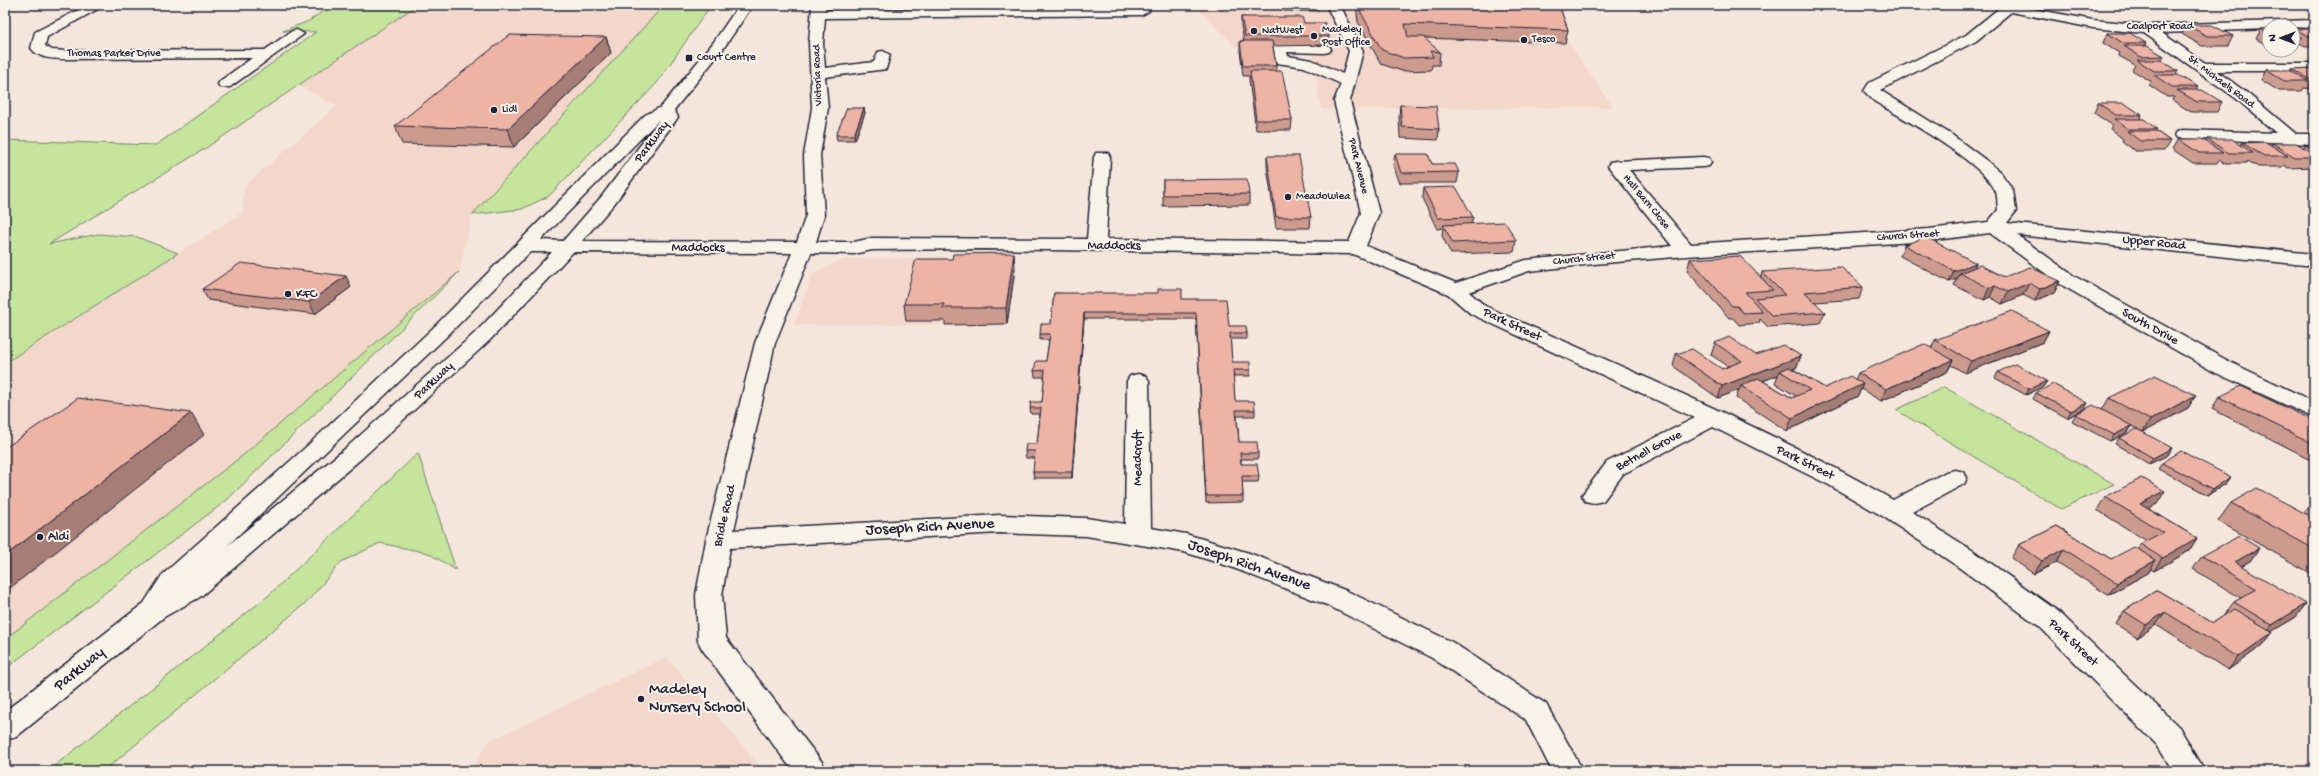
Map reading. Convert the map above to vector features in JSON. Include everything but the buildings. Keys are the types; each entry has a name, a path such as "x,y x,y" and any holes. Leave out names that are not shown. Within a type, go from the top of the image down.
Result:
{"street":[{"name":"Thomas Parker Drive","path":"98,5 40,35 38,48 49,54 66,55 269,54"},
{"name":"Parkway","path":"154,610 171,582 351,418 467,305 530,239 651,118 666,110 718,46 746,5"},
{"name":"Park Avenue","path":"1333,5 1356,51 1349,82 1342,102 1370,213 1356,248"},
{"path":"1994,227 2007,211 2004,190 1987,170 1958,146 1879,98 1872,91 1874,86 1971,38 2008,7"},
{"name":"Coalport Road","path":"2008,7 2093,24 2148,29 2314,24"},
{"path":"819,10 1142,11"},
{"name":"Victoria Road","path":"805,244 815,215 812,154 820,108 816,43 819,10"},
{"name":"St. Michaels Road","path":"2148,29 2242,96 2291,138"},
{"path":"225,84 297,34"},
{"path":"1324,49 1278,48 1282,60 1307,63 1349,82"},
{"path":"818,73 881,66 883,55"},
{"path":"2202,67 2314,67"},
{"name":"Parkway","path":"5,728 154,610 191,590 354,453 482,336 608,200 670,117 666,110"},
{"path":"2200,123 2217,136"},
{"path":"2183,134 2314,139"},
{"path":"1096,246 1102,157"},
{"name":"Hall Barn Close","path":"1686,250 1616,166 1703,162"},
{"name":"Church Street","path":"1454,290 1526,266 1686,250 1929,235 1994,227"},
{"name":"Upper Road","path":"1994,227 2314,260"},
{"name":"South Drive","path":"1994,227 2067,280 2222,368 2314,411"},
{"name":"Maddocks","path":"530,239 805,244 854,248 872,244 981,243 1096,246 1356,248"},
{"name":"Bridle Road","path":"805,244 765,343 719,540 709,596 712,641 811,771"},
{"name":"Park Street","path":"1356,248 1454,290 1478,310 1713,418 1838,479 1893,510 1966,559 2049,619 2168,736 2190,771"},
{"name":"Meadcroft","path":"1138,381 1138,534"},
{"name":"Betnell Grove","path":"1594,495 1615,468 1713,418"},
{"path":"1893,510 1955,478"},
{"name":"Joseph Rich Avenue","path":"719,540 1000,524 1086,527 1138,534 1186,543 1240,560 1337,598 1442,650 1536,712 1568,771"}],"shaded area":[{"path":"417,5 664,5 472,215 459,272 254,447 5,639 5,363 243,212 244,186 337,106 296,85"},
{"path":"1194,5 1543,5 1613,107 1321,109 1313,53 1236,47"},
{"path":"959,258 1015,269 1007,324 794,325 813,273 844,259"},
{"name":"Madeley Nursery School","path":"667,657 764,771 470,771 489,741"}],"green space":[{"path":"249,5 417,5 206,148 49,244 98,234 137,237 178,253 5,363 5,140 156,145 316,32 283,31 309,21 330,6"},
{"path":"664,5 711,5 657,83 549,196 522,209 472,215"},
{"path":"459,272 227,500 5,669 5,639 242,456"},
{"path":"1944,387 2114,484 2061,509 1896,410"},
{"path":"418,453 456,570 428,553 380,543 341,562 308,601 104,771 48,771 268,596"}],"place":[{"name":"NatWest","path":"1254,31"},
{"name":"Madeley Post Office","path":"1314,36"},
{"name":"Tesco","path":"1524,40"},
{"name":"Court Centre","path":"689,58"},
{"name":"Lidl","path":"494,110"},
{"name":"Meadowlea","path":"1288,197"},
{"name":"KFC","path":"288,294"},
{"name":"Aldi","path":"40,537"},
{"name":"Madeley Nursery School","path":"641,699"}]}
